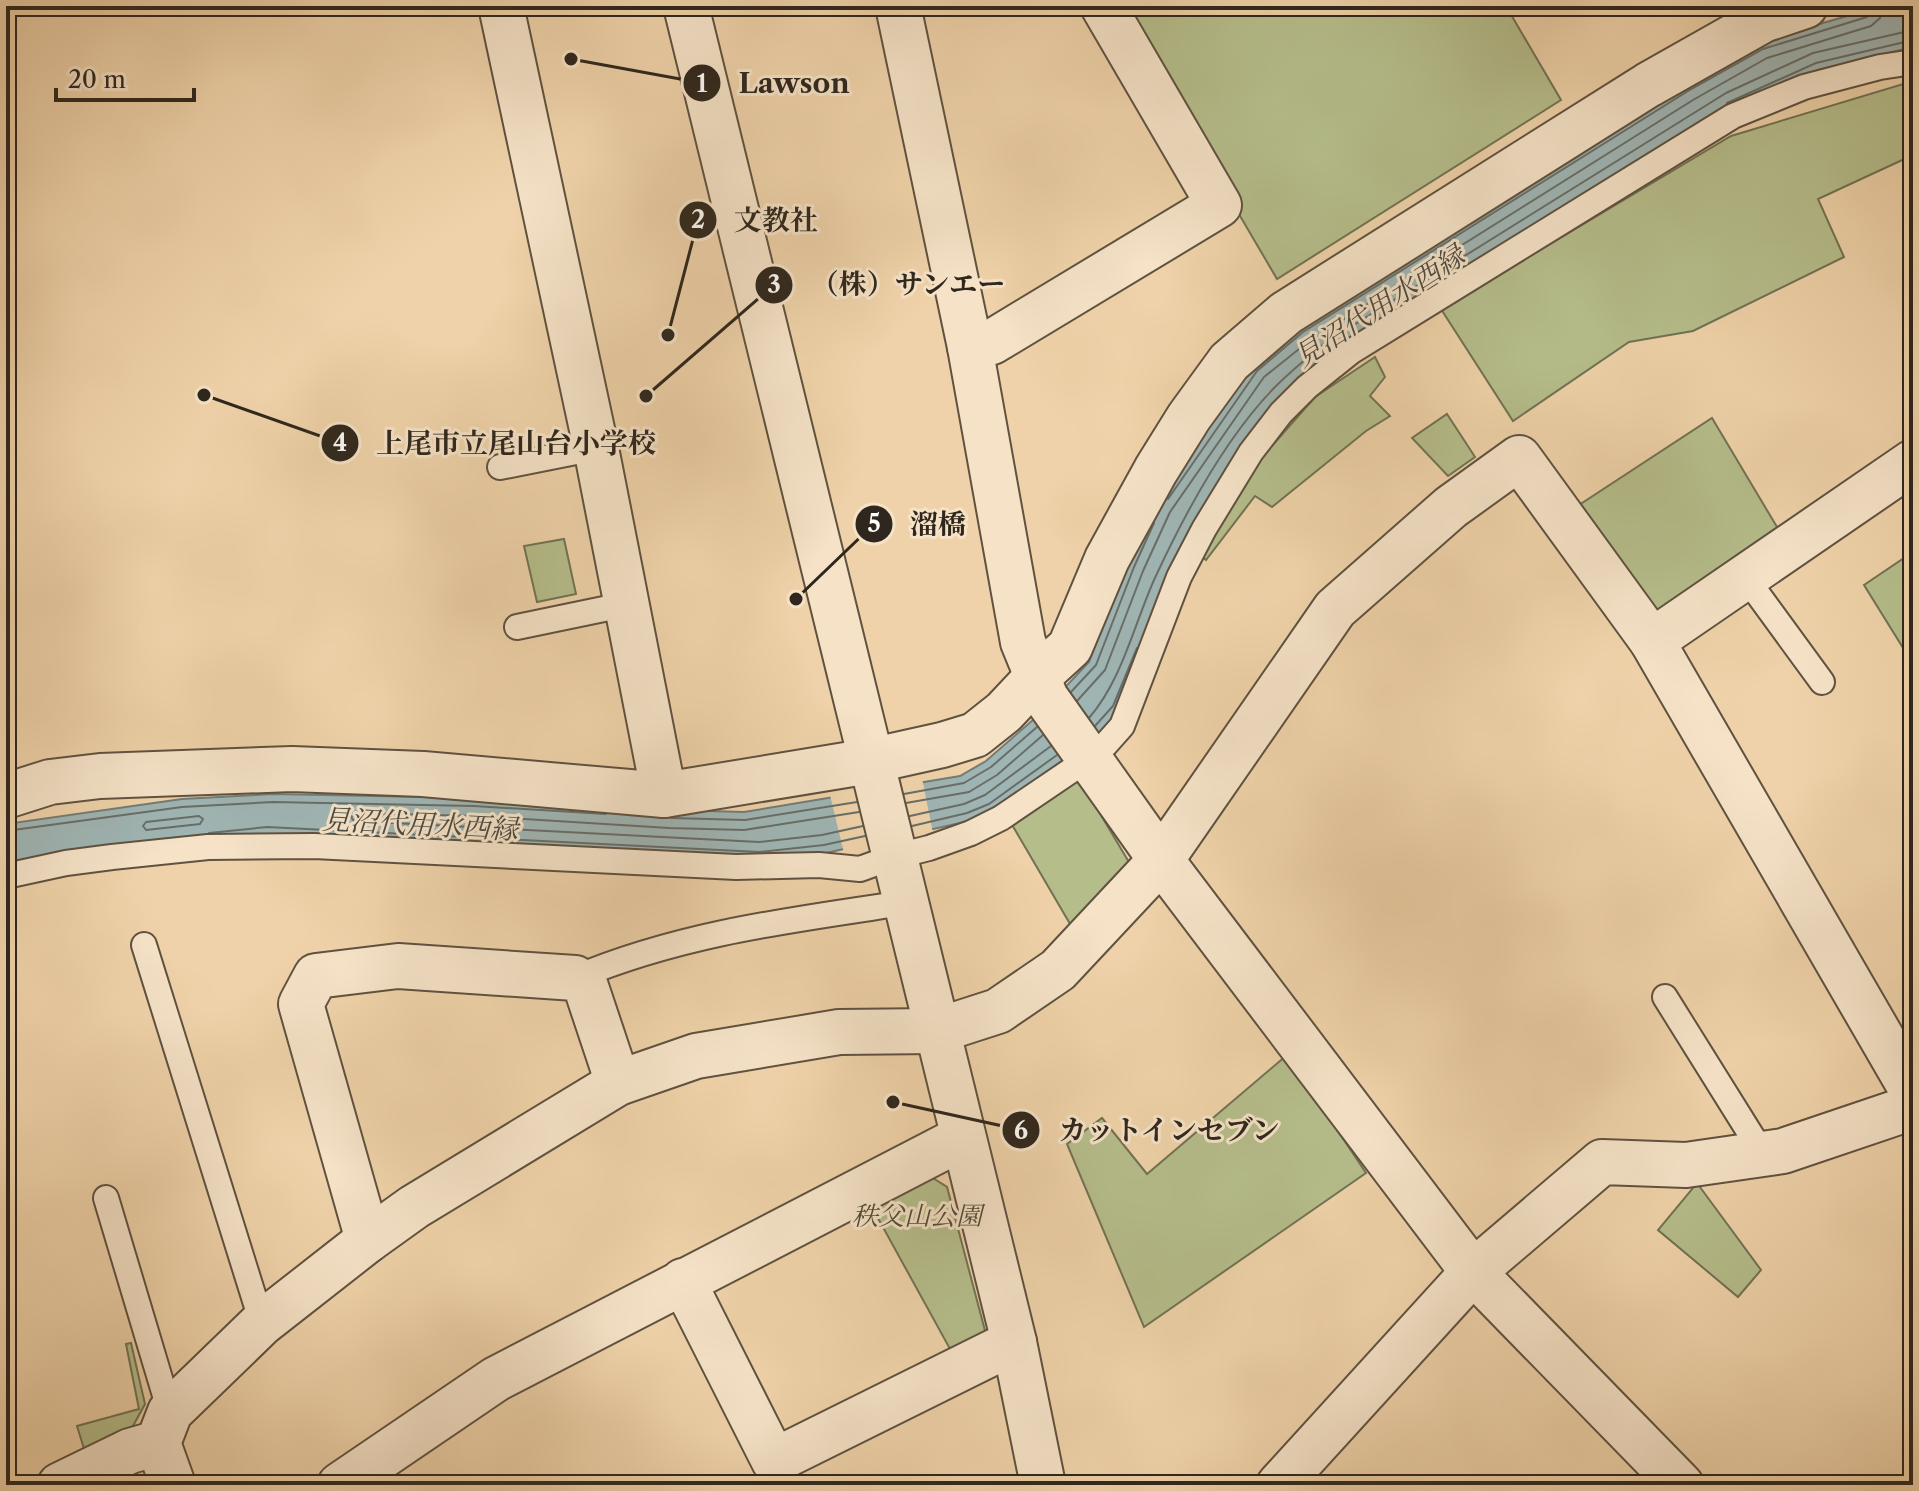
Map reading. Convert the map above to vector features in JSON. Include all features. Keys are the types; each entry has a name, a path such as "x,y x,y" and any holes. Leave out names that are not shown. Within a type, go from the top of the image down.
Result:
{"street":[{"path":"501,6 596,448 664,795"},
{"path":"686,6 1014,1342 1043,1485"},
{"path":"898,6 970,347 1023,642 1041,688 1161,860 1473,1272 1681,1485"},
{"path":"970,347 992,342 1219,205 1103,6"},
{"path":"6,796 50,782 100,776 292,769 423,774 664,795 872,771 975,735 1041,688 1070,647 1107,559 1156,470 1229,362 1286,313 1648,85 1763,20 1805,6"},
{"path":"60,1485 130,1451 164,1428 262,1323 368,1240 414,1207 618,1083 696,1056 839,1032 936,1031 998,1011 1058,970 1161,860 1335,609 1451,507 1519,458 1652,641 1909,1111 1783,1151 1686,1165 1602,1162 1473,1272 1279,1485"},
{"path":"1652,641 1913,462"},
{"path":"368,1240 301,1004 316,976 398,966 575,978 586,987 618,1083"},
{"path":"340,1485 496,1379 962,1138"},
{"path":"683,1281 774,1461 1014,1342"},
{"path":"164,1428 173,1485"}],"lane":[{"path":"6,876 66,863 208,847 314,846 720,867 819,865 893,856 971,833 1001,818 1090,756 1122,726 1174,588 1204,529 1251,452 1281,413 1330,367 1733,116 1804,87 1880,67 1913,62"},
{"path":"500,467 596,448"},
{"path":"1746,578 1822,682"},
{"path":"517,627 628,604"},
{"path":"575,978 618,960 701,936 904,903"},
{"path":"144,945 262,1323"},
{"path":"1665,997 1763,1154"},
{"path":"106,1198 164,1428"}],"green space":[{"path":"1117,6 1506,6 1561,100 1277,279"},
{"path":"1913,81 1913,155 1818,199 1844,257 1693,331 1629,342 1513,421 1441,309 1731,136"},
{"path":"1375,357 1385,377 1370,396 1390,416 1366,431 1272,507 1255,496 1206,560 1197,552 1244,478 1315,397"},
{"path":"1447,414 1475,457 1448,476 1412,438"},
{"path":"1712,418 1780,532 1677,610 1648,609 1576,507"},
{"path":"564,539 576,594 537,602 524,546"},
{"path":"1913,552 1913,664 1864,585"},
{"path":"1079,778 1130,864 1073,929 1011,823"},
{"path":"1287,1055 1366,1173 1144,1327 1067,1144 1102,1118 1147,1174"},
{"name":"秩父山公園","path":"925,1173 947,1187 988,1342 955,1358 868,1200"},
{"path":"1697,1183 1761,1270 1738,1297 1658,1230"},
{"path":"131,1343 145,1404 133,1426 85,1452 77,1426 139,1409 126,1344"}],"water":[{"name":"見沼代用水西縁","path":"1882,6 1913,6 1913,47 1818,70 1734,108 1287,401 1120,710 1100,733 993,811 969,821 826,853 760,860 266,835 6,871 6,824 182,799 273,794 475,798 744,812 960,776 986,761 1042,712 1089,662 1126,564 1154,504 1251,365 1298,326 1760,41"}],"pier":[{"path":"922,778 933,833 844,853 830,795"}],"place":[{"name":"Lawson","path":"571,59"},
{"name":"文教社","path":"668,335"},
{"name":"上尾市立尾山台小学校","path":"204,395"},
{"name":"（株）サンエー","path":"646,396"},
{"name":"溜橋","path":"796,599"},
{"name":"カットインセブン","path":"893,1102"}]}
